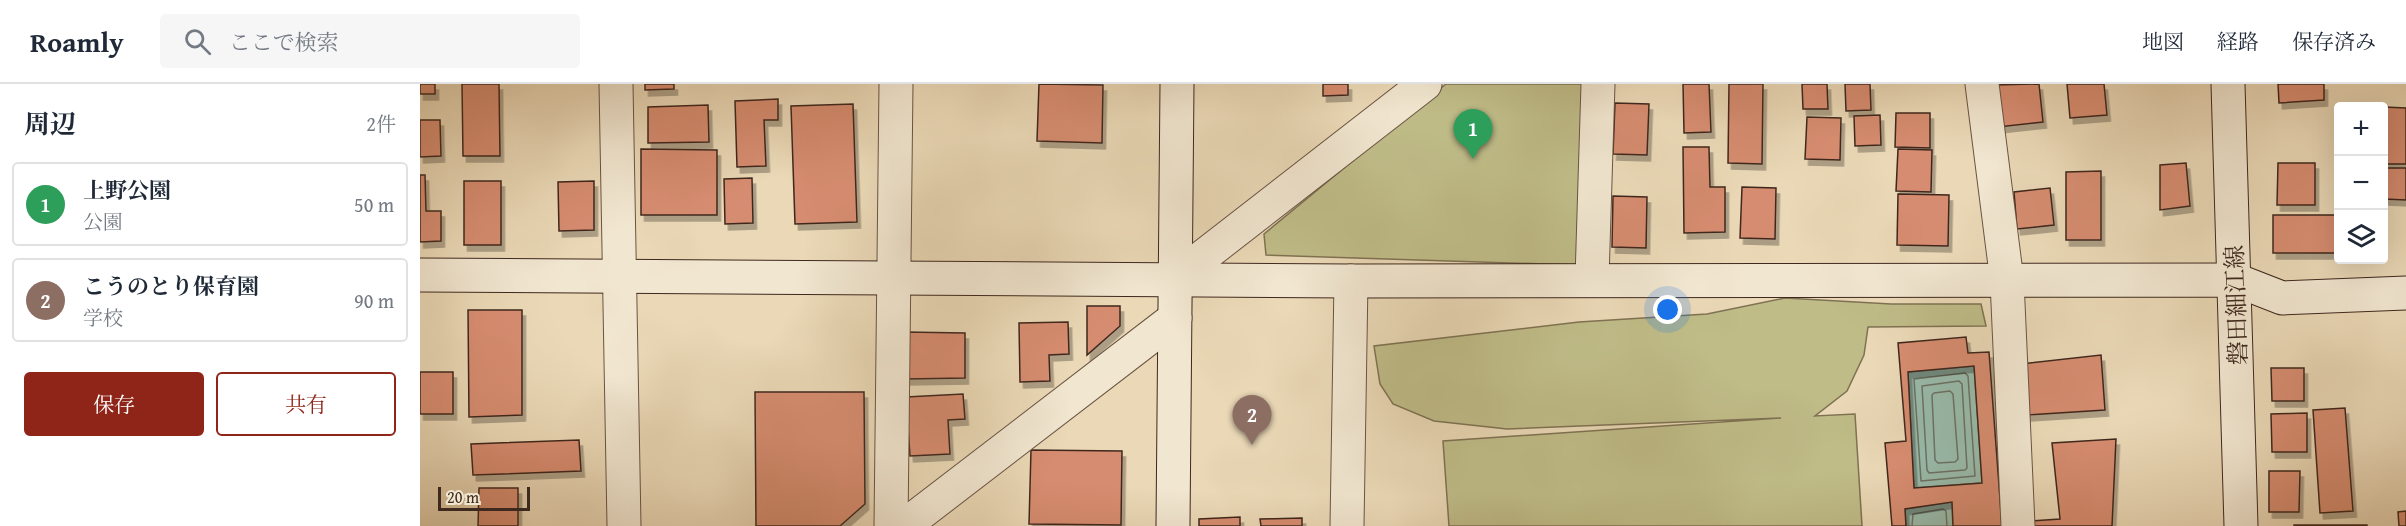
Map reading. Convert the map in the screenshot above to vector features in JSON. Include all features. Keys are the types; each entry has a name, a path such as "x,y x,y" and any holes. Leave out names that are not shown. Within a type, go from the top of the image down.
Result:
{"street":[{"path":"616,84 624,526"},
{"path":"891,526 896,84"},
{"path":"1173,526 1177,84"},
{"path":"1174,279 1390,98 1425,84"},
{"path":"1592,279 1598,84"},
{"path":"1982,84 2007,281 2018,526"},
{"name":"磐田細江線","path":"2228,84 2236,280 2241,526"},
{"path":"420,275 894,280 2236,280 2282,298 2406,293"},
{"path":"1347,526 1351,281"},
{"path":"904,526 1174,318"}],"shaded area":[{"path":"1446,84 1592,84 1588,243 1575,265 1266,255 1264,234"},
{"path":"1785,298 1891,304 1981,304 1986,326 1868,327 1864,355 1847,391 1815,416 1855,414 1862,526 1449,526 1443,441 1781,418 1507,429 1434,421 1393,404 1380,384 1374,346 1579,322 1707,314"}],"water":[{"path":"1974,366 1982,483 1914,488 1908,372"},
{"path":"1952,502 1953,526 1906,526 1905,509"}],"building":[{"path":"420,84 435,84 435,94 420,94"},
{"path":"462,84 499,84 500,156 463,156"},
{"path":"645,84 674,84 674,89 645,90"},
{"path":"1039,84 1103,85 1102,143 1037,141"},
{"path":"1323,84 1348,84 1348,95 1323,96"},
{"path":"1683,84 1709,84 1711,132 1684,133"},
{"path":"1729,84 1763,84 1762,164 1728,163"},
{"path":"1802,84 1827,84 1828,109 1803,109"},
{"path":"1845,84 1870,84 1871,110 1846,111"},
{"path":"2039,84 2043,122 1998,127 1995,85"},
{"path":"2067,84 2104,84 2107,115 2070,118"},
{"path":"2278,84 2324,84 2324,100 2279,103"},
{"path":"778,99 778,120 764,120 766,166 737,167 735,101"},
{"path":"1615,103 1649,104 1647,155 1613,154"},
{"path":"853,104 857,222 795,224 791,106"},
{"path":"708,105 709,142 648,143 648,107"},
{"path":"2388,107 2406,108 2406,164 2388,164"},
{"path":"1896,113 1930,113 1930,148 1895,147"},
{"path":"1880,115 1881,145 1855,146 1854,116"},
{"path":"1807,117 1841,118 1840,160 1805,159"},
{"path":"420,120 440,120 441,156 420,157"},
{"path":"1683,147 1709,147 1710,187 1725,187 1725,232 1684,233"},
{"path":"641,149 717,150 717,215 641,215"},
{"path":"1898,149 1932,150 1931,192 1896,191"},
{"path":"2186,163 2190,206 2160,210 2160,165"},
{"path":"2278,163 2315,163 2315,205 2277,205"},
{"path":"2388,168 2406,168 2406,200 2388,199"},
{"path":"2101,171 2101,240 2066,240 2066,172"},
{"path":"420,175 425,175 426,211 441,211 441,241 420,242"},
{"path":"752,178 753,223 725,224 724,179"},
{"path":"464,181 501,181 501,245 464,245"},
{"path":"594,181 594,230 559,231 558,182"},
{"path":"1742,187 1776,188 1775,239 1740,238"},
{"path":"2050,188 2054,225 2017,229 2014,192"},
{"path":"1898,194 1949,195 1948,246 1897,245"},
{"path":"1613,196 1647,197 1646,248 1612,247"},
{"path":"2273,215 2334,215 2334,253 2273,253"},
{"path":"1087,306 1120,306 1120,326 1087,355"},
{"path":"468,310 522,310 522,415 469,417"},
{"path":"1068,322 1069,354 1049,355 1050,381 1020,382 1019,323"},
{"path":"905,332 965,333 965,378 905,379"},
{"path":"1966,337 1968,353 1989,352 2002,526 1953,526 1952,502 1905,509 1906,526 1892,526 1885,443 1906,441 1898,343","holes":["1974,366 1982,483 1914,488 1908,372"]},
{"path":"2101,355 2105,410 2026,415 2021,364"},
{"path":"2271,368 2304,368 2304,401 2272,401"},
{"path":"420,372 453,372 453,414 420,414"},
{"path":"755,392 864,392 865,504 840,526 756,526"},
{"path":"963,394 965,419 948,420 950,454 910,456 906,397"},
{"path":"2345,408 2353,511 2320,513 2313,410"},
{"path":"2307,413 2307,452 2272,452 2271,414"},
{"path":"2116,439 2112,526 2018,526 2018,522 2060,519 2052,443"},
{"path":"579,440 581,471 473,475 471,444"},
{"path":"1031,450 1122,451 1121,525 1029,524"},
{"path":"2269,471 2300,471 2299,512 2269,512"},
{"path":"479,488 518,488 518,526 478,526"},
{"path":"2406,511 2406,526 2399,526 2398,512"},
{"path":"1240,517 1240,526 1199,526 1199,519"},
{"path":"1302,518 1302,526 1261,526 1260,519"},
{"path":"2367,525 2367,526 2294,526"}],"place":[{"name":"上野公園","path":"1473,159"},
{"name":"こうのとり保育園","path":"1252,445"}]}
